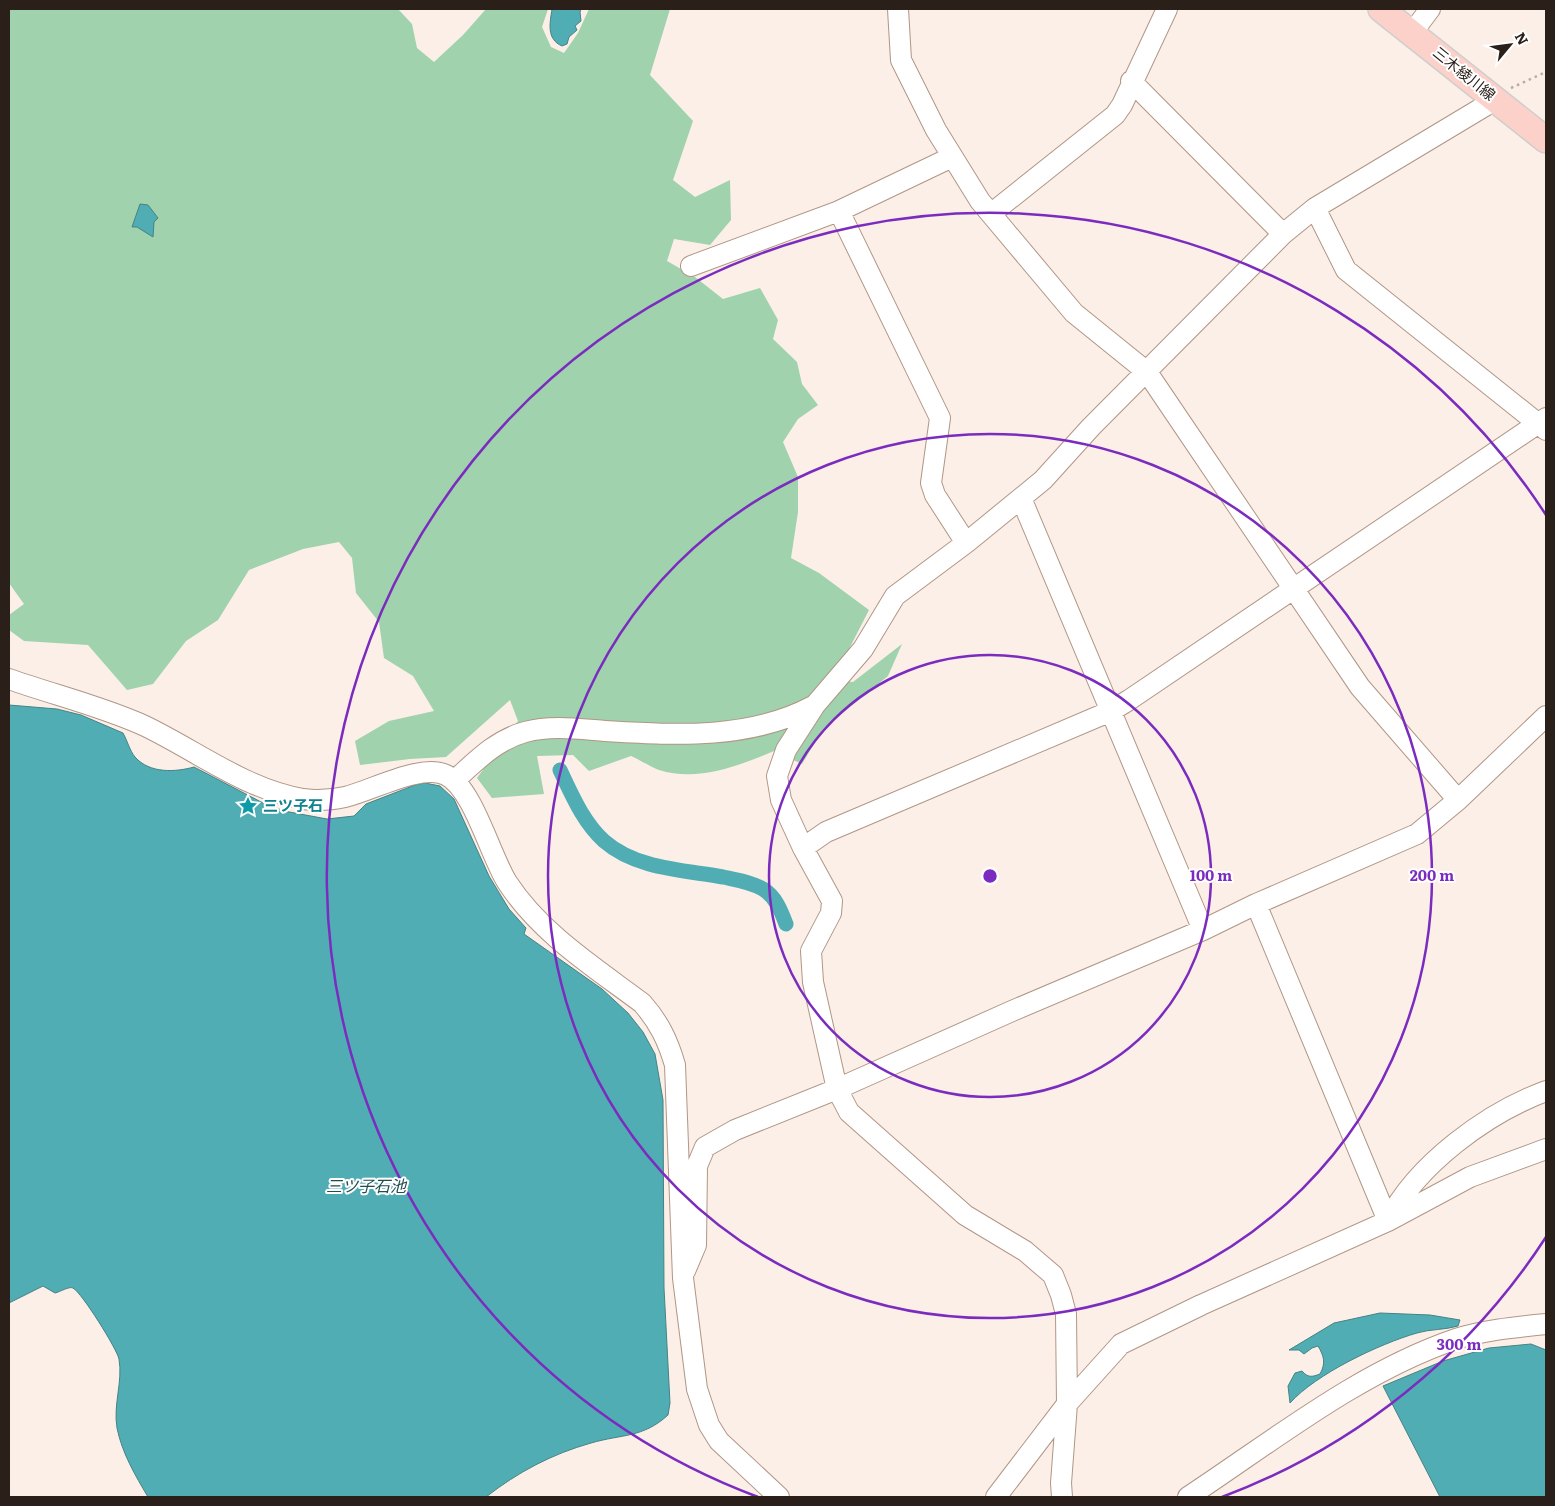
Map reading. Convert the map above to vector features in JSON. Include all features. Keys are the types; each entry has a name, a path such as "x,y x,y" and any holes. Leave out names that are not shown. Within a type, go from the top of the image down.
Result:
{"main road":[{"name":"三木綾川線","path":"1381,9 1546,140"}],"street":[{"path":"898,9 901,60 936,130 980,201 1074,313 1146,372 1360,687 1458,800"},
{"path":"992,213 1115,115 1167,9"},
{"path":"1412,32 1430,9"},
{"path":"1132,81 1283,234"},
{"path":"1062,1497 1061,1484 1067,1404 1066,1314 1053,1275 1025,1251 965,1214 849,1112 837,1088 813,982 811,951 831,913 832,901 803,848 781,800 777,776 786,750 815,705 863,649 895,596 966,543 1044,480 1091,427 1283,234 1315,208 1484,106 1491,97"},
{"path":"691,266 839,211 952,157"},
{"path":"803,848 826,832 1111,711 1544,424 1346,270 1315,208"},
{"path":"839,211 940,418 931,483 935,495 966,543"},
{"path":"1021,498 1203,930"},
{"path":"9,678 120,715 250,783 292,797 327,800 345,797 406,776 425,773 436,772 454,781 468,799 495,862 522,905 560,940 642,1003 662,1029 674,1065 683,1278 693,1372 702,1408 709,1425 731,1454 779,1497"},
{"path":"454,781 488,749 525,732 552,728 679,735 748,729 793,717 815,705"},
{"path":"683,1278 696,1245 697,1166 705,1147 735,1130 1203,930 1256,904 1417,834 1458,800 1546,716"},
{"path":"1256,904 1388,1221"},
{"path":"1388,1221 1398,1201 1444,1153 1482,1123 1546,1091"},
{"path":"996,1497 1067,1404 1121,1344 1201,1305 1388,1221 1470,1177 1546,1150"},
{"path":"1188,1497 1364,1380 1408,1358 1458,1339 1546,1324"}],"path":[{"path":"1491,97 1546,72"}],"green space":[{"path":"9,9 398,9 412,24 417,48 434,62 463,35 486,9 548,9 542,27 551,47 564,53 578,33 589,9 670,9 650,75 693,121 673,180 695,197 730,180 731,220 710,245 674,239 667,261 695,277 723,299 760,288 778,320 773,339 797,362 802,384 818,405 798,419 783,442 798,477 798,512 791,558 819,573 869,610 848,651 829,679 853,682 902,644 888,676 823,729 802,764 774,751 718,771 688,774 659,770 631,756 589,771 573,755 537,756 544,794 492,798 477,778 518,721 510,700 446,757 360,765 355,741 389,721 434,711 413,676 384,658 379,622 356,593 352,558 339,542 303,549 249,570 218,620 186,641 153,684 127,690 88,645 24,641 9,630 9,615 24,604 9,583"}],"water":[{"path":"552,9 581,9 581,21 575,26 577,30 569,37 567,44 562,46 551,35"},
{"path":"140,204 148,205 158,218 154,222 153,237 137,227 132,227"},
{"name":"三ツ子石池","path":"9,705 57,709 81,715 123,733 135,757 141,763 156,769 171,771 194,767 263,803 284,811 327,819 354,816 366,804 425,783 440,786 454,799 489,876 509,909 526,928 524,934 602,989 628,1013 643,1032 655,1054 663,1100 664,1288 670,1403 668,1415 641,1432 591,1443 549,1458 510,1480 486,1497 148,1497 126,1455 117,1428 116,1410 120,1376 119,1359 106,1333 84,1300 73,1288 67,1288 55,1293 43,1286 9,1303"},
{"path":"1380,1313 1430,1315 1460,1320 1458,1326 1417,1333 1367,1352 1315,1381 1290,1403 1288,1386 1295,1373 1302,1371 1308,1376 1320,1374 1324,1363 1318,1346 1304,1354 1299,1350 1289,1350 1334,1323"},
{"path":"1531,1344 1546,1350 1546,1497 1440,1497 1383,1386 1443,1361 1489,1348"}],"waterway":[{"path":"560,770 579,808 590,825 604,841 617,850 645,863 744,881 763,889 775,900 786,924"}],"place":[{"name":"三ツ子石","path":"248,806"}]}
